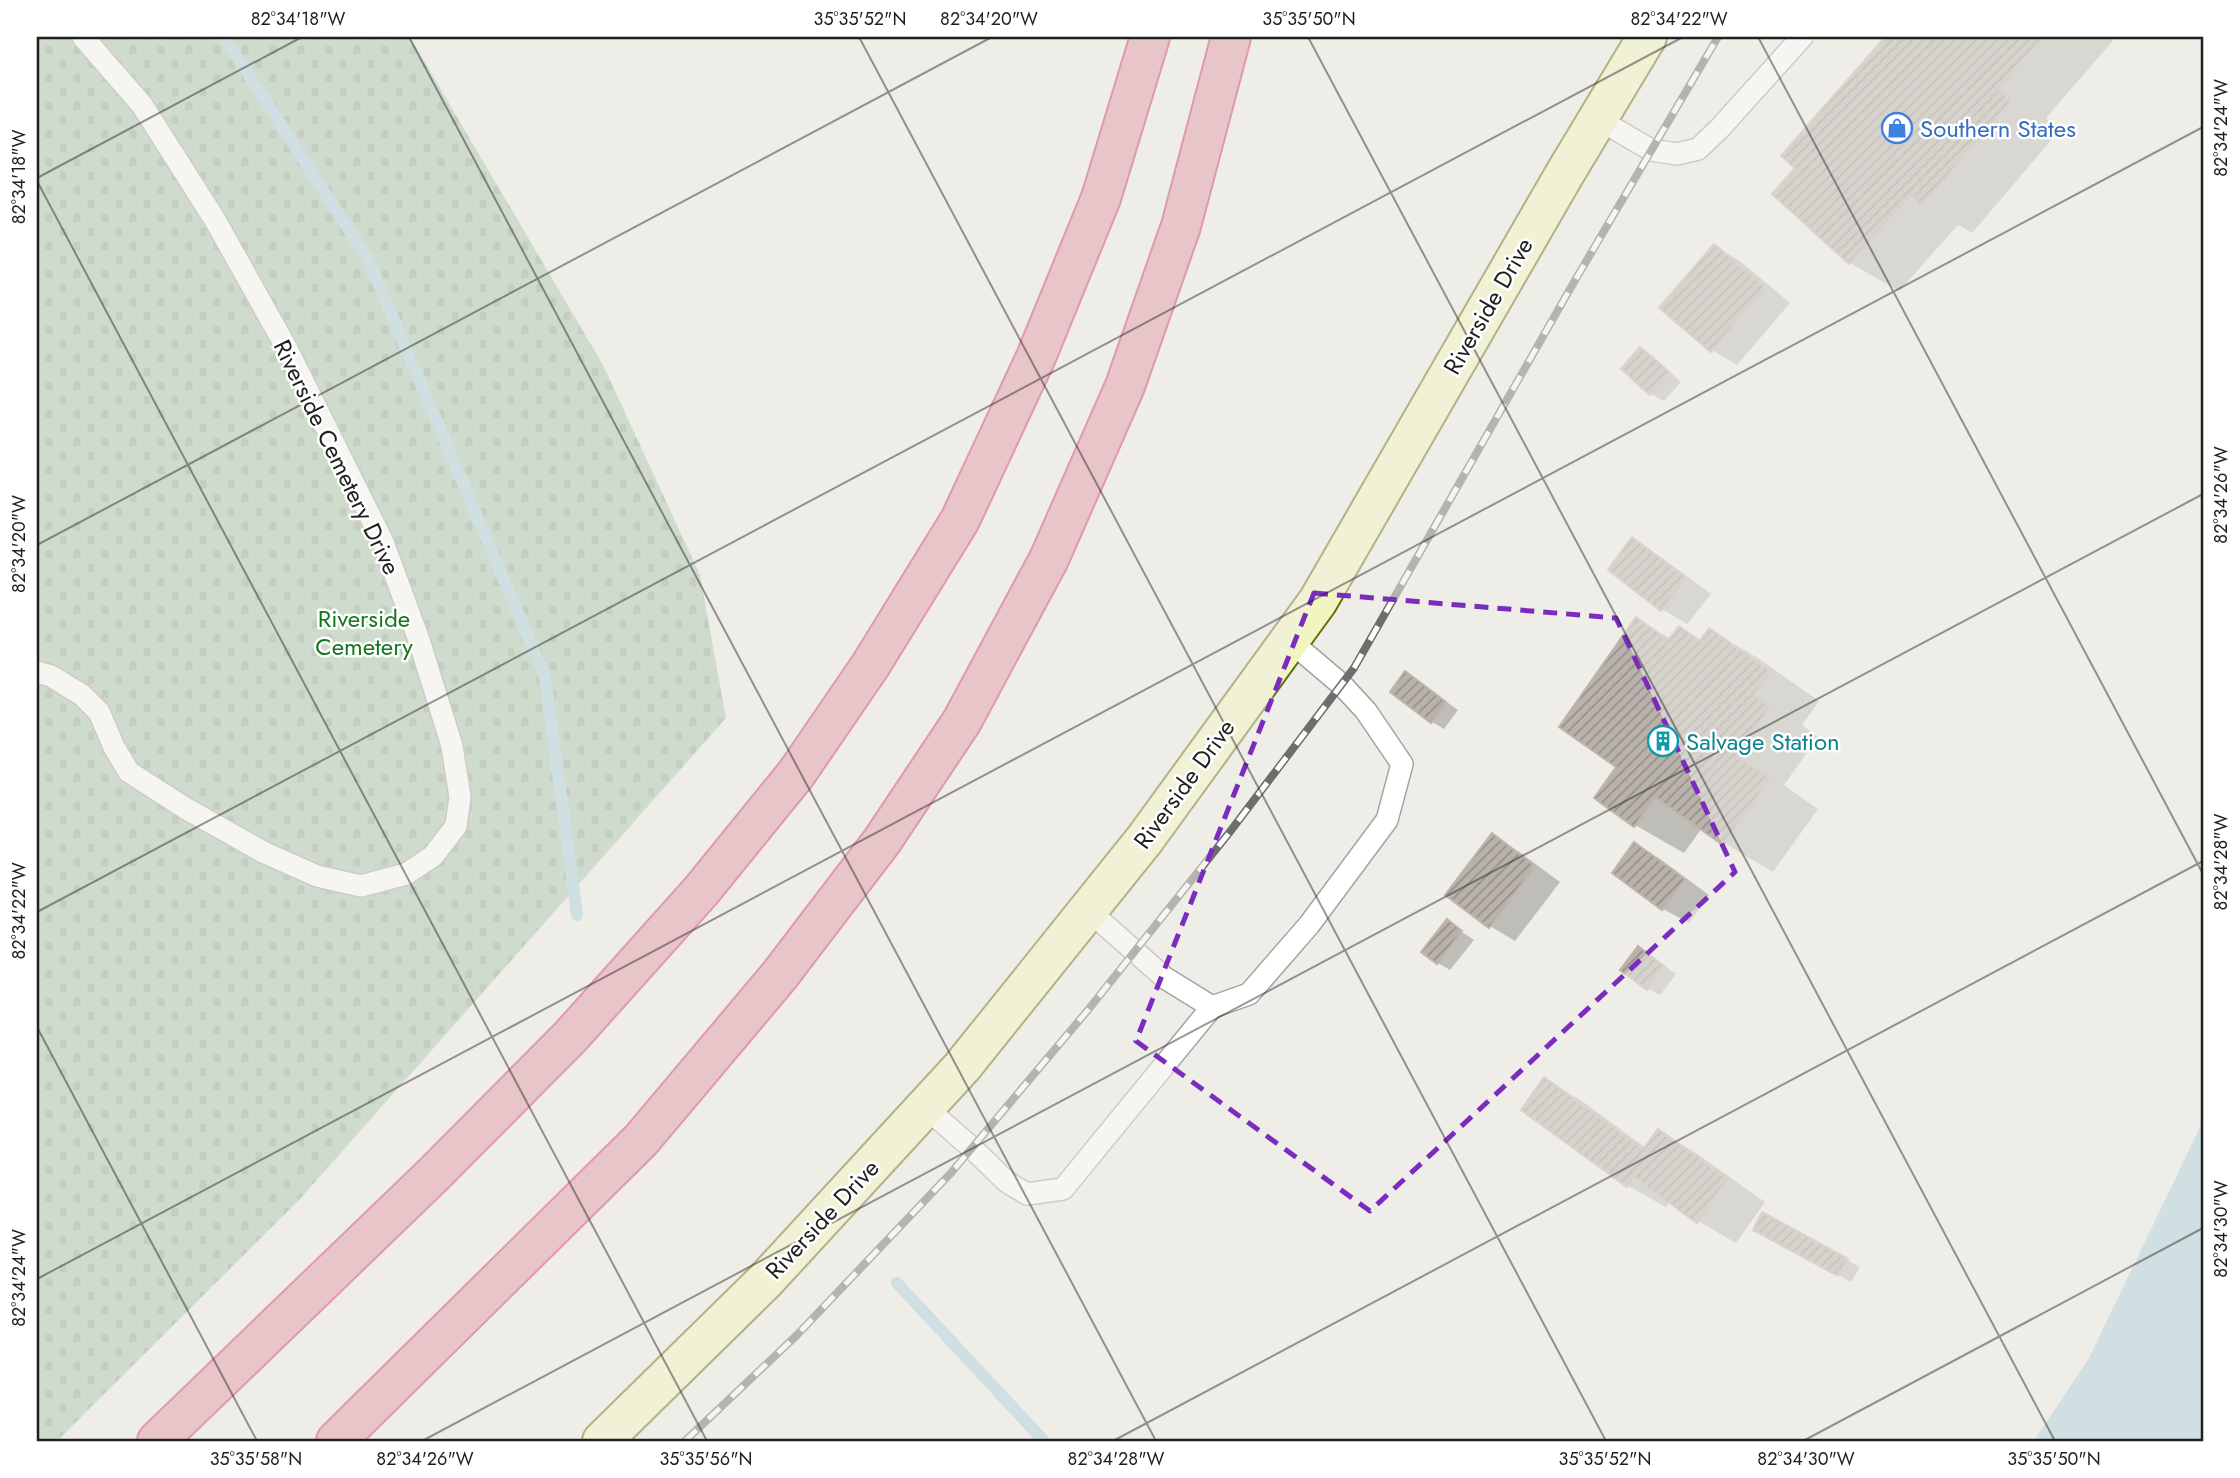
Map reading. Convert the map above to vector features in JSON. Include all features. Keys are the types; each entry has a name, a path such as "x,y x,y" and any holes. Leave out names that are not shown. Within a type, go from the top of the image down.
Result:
{"highway":[{"path":"157,1441 434,1174 571,1036 701,891 796,774 870,666 960,520 1036,357 1101,198 1150,37"},
{"path":"336,1441 641,1140 779,976 882,841 962,721 1049,559 1125,386 1181,226 1231,37"}],"main road":[{"name":"Riverside Drive","path":"602,1441 765,1281 962,1067 1144,839 1318,601 1647,37"}],"lane":[{"name":"Riverside Cemetery Drive","path":"37,672 51,676 82,695 99,712 114,747 129,772 185,808 263,852 317,877 361,886 406,874 433,856 456,826 460,797 453,746 419,640 383,542 286,347 215,220 142,105 83,37"},
{"path":"1598,119 1651,150 1677,154 1698,149 1802,37"},
{"path":"925,1107 1007,1182 1027,1194 1063,1189 1212,1007 1249,994 1309,925 1387,820 1402,764 1366,711 1342,685 1289,640"},
{"path":"1088,910 1165,978 1212,1007"}],"highlighted area":[{"path":"1314,593 1616,618 1735,872 1370,1211 1136,1041"}],"green space":[{"name":"Riverside Cemetery","path":"37,37 410,37 603,365 700,575 726,718 299,1200 57,1441 37,1441"}],"water":[{"path":"2203,1121 2203,1441 2034,1441 2089,1358"}],"building":[{"name":"Southern States","path":"1885,37 2043,37 1998,89 2011,101 1922,206 1911,195 1849,264 1772,194 1795,168 1781,156"},
{"path":"1714,244 1765,287 1711,352 1659,308"},
{"path":"1640,347 1670,373 1650,395 1621,369"},
{"path":"1632,537 1686,578 1661,611 1608,570"},
{"name":"Salvage Station","path":"1636,617 1668,640 1679,626 1700,641 1709,628 1771,672 1754,695 1770,707 1736,756 1770,779 1723,845 1655,797 1634,827 1594,798 1616,767 1559,727"},
{"path":"1405,671 1446,702 1431,723 1390,692"},
{"path":"1492,833 1535,866 1489,928 1445,895"},
{"path":"1634,842 1685,879 1662,910 1612,873"},
{"path":"1447,919 1462,931 1437,964 1421,952"},
{"path":"1638,946 1664,966 1647,990 1620,970"},
{"path":"1544,1077 1643,1149 1658,1129 1728,1179 1697,1223 1634,1177 1627,1187 1521,1110"},
{"path":"1762,1212 1848,1259 1838,1276 1753,1230"}],"waterway":[{"path":"224,37 368,259 545,677 577,915"},
{"path":"897,1283 1044,1441"}],"railway":[{"path":"685,1441 796,1336 950,1174 1088,1010 1229,833 1354,668 1574,282 1718,37"}],"place":[{"name":"Southern States","path":"1897,128"},
{"name":"Salvage Station","path":"1663,741"}]}
